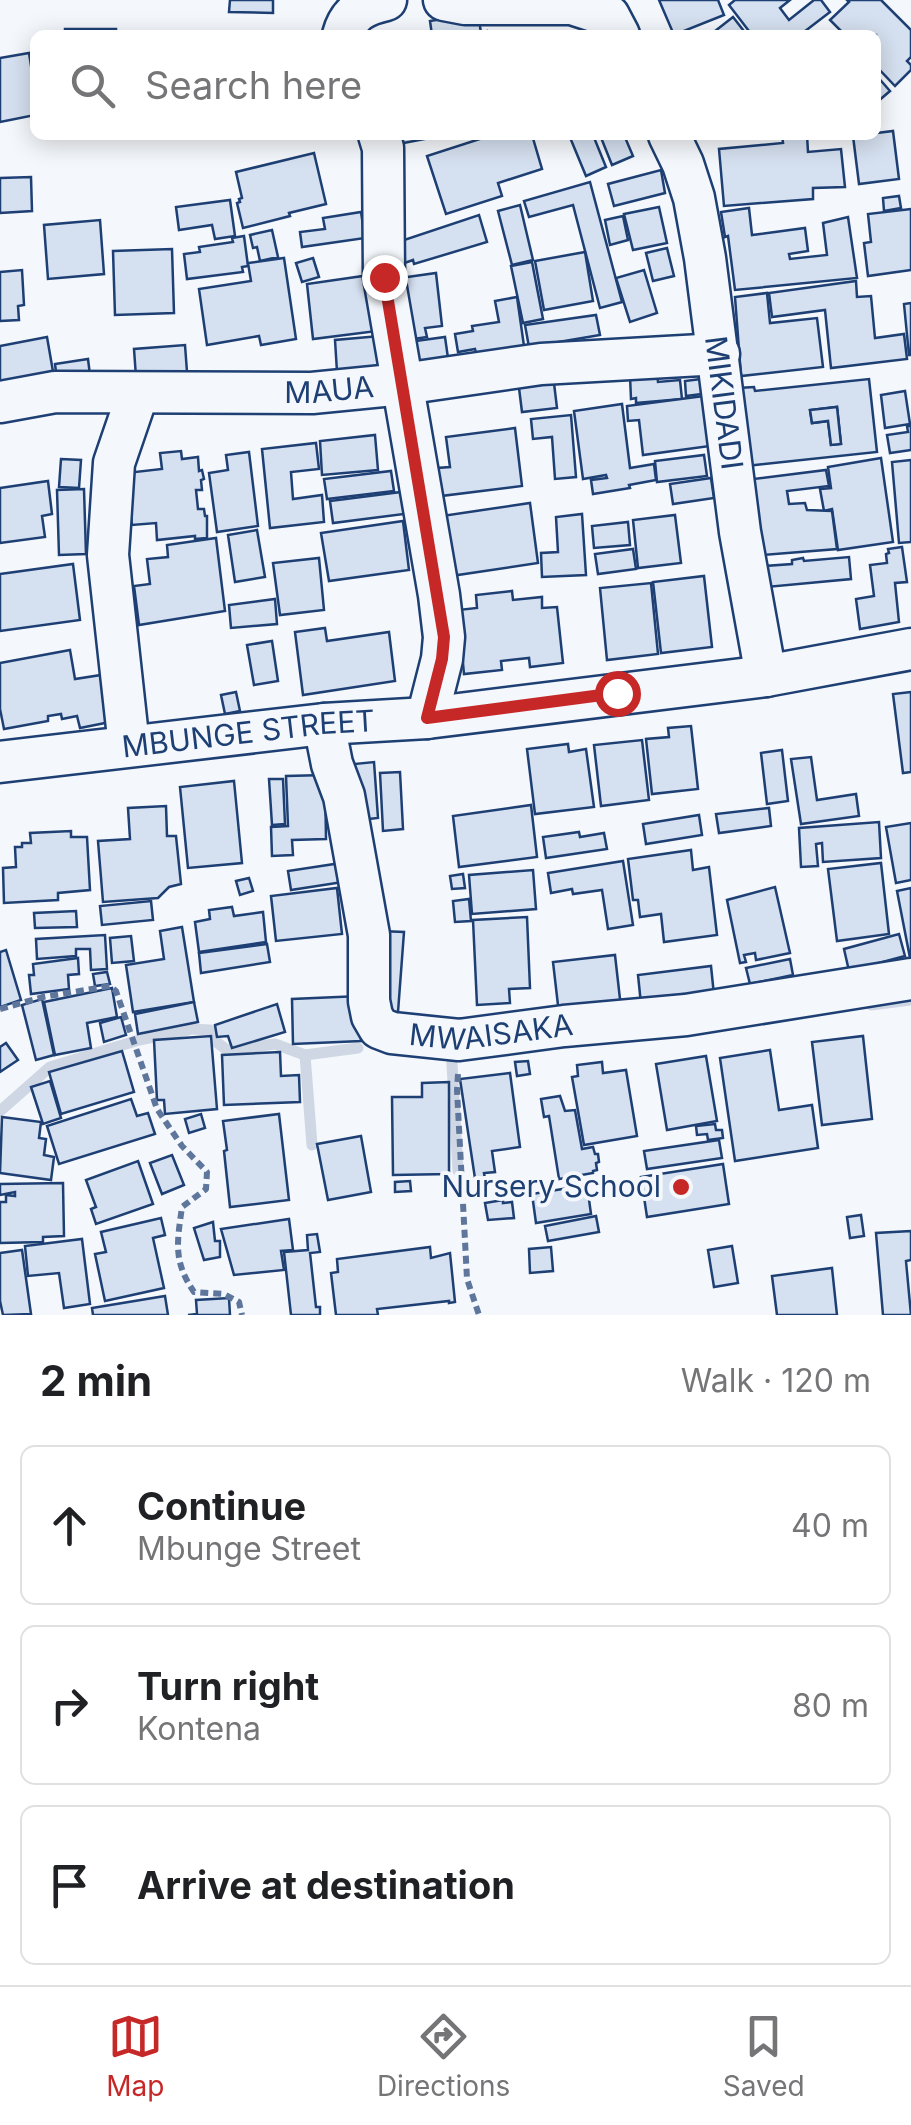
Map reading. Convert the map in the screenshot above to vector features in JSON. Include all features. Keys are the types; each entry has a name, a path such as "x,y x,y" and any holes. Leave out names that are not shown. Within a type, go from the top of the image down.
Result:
{"street":[{"path":"346,27 357,10 386,0"},
{"path":"444,0 464,4 572,4 609,16 616,30"},
{"path":"381,140 384,277 444,637 427,718"},
{"name":"MIKIDADI","path":"671,140 694,198 719,354 740,532 766,676"},
{"name":"MAUA","path":"0,402 55,392 312,392 403,384 541,364 719,354"},
{"path":"129,746 108,555 114,463 138,393"},
{"name":"MBUNGE STREET","path":"0,762 324,724 427,718 766,676 911,649"},
{"name":"MWAISAKA","path":"324,724 344,796 369,934 369,1001 379,1028 392,1033 459,1040 686,1014 911,979"}],"path":[{"path":"0,1009 89,988 110,986 116,991 157,1109 182,1146 207,1172 206,1189 182,1207 177,1257 180,1269 194,1292 230,1296 239,1302 242,1315"},
{"path":"459,1040 457,1090 467,1280 479,1315"}],"building":[{"path":"230,0 273,0 273,13 229,12"},
{"path":"659,0 718,0 724,15 686,30 672,30"},
{"path":"735,0 790,0 780,8 789,20 814,0 821,0 830,12 807,30 748,30 729,5"},
{"path":"881,0 911,30 911,57 907,61 911,70 895,86 881,71 881,30 840,30 830,20 849,2"},
{"path":"478,13 481,30 431,30 430,21"},
{"path":"733,17 743,30 716,30"},
{"path":"29,53 30,116 0,122 0,58"},
{"path":"881,81 890,91 881,99"},
{"path":"893,131 899,179 859,184 854,140 881,140 881,132"},
{"path":"387,140 419,140 388,146"},
{"path":"477,140 533,140 542,169 498,183 502,196 446,214 427,156"},
{"path":"571,140 595,140 606,167 586,176"},
{"path":"602,140 626,140 633,156 612,165"},
{"path":"783,140 807,140 808,152 841,149 845,187 813,188 813,199 724,206 719,149 783,143"},
{"path":"314,153 326,204 243,228 236,172"},
{"path":"661,170 665,193 614,206 608,184"},
{"path":"31,177 32,211 0,213 0,178"},
{"path":"590,182 622,302 600,308 573,205 529,217 524,201"},
{"path":"899,196 901,208 884,211 883,198"},
{"path":"230,200 235,236 215,239 212,225 179,230 176,207"},
{"path":"520,205 533,260 512,265 498,211"},
{"path":"659,207 667,243 633,250 624,214"},
{"path":"749,208 752,235 805,228 808,251 789,254 790,259 827,255 823,223 848,217 857,278 735,290 721,212"},
{"path":"911,209 911,270 868,276 864,243 871,242 868,214"},
{"path":"361,212 365,238 302,247 300,232 325,229 323,218"},
{"path":"479,215 487,242 414,264 413,260 402,264 395,243"},
{"path":"623,216 628,240 610,245 605,220"},
{"path":"100,220 104,274 48,279 44,225"},
{"path":"272,230 278,257 260,261 250,235"},
{"path":"244,236 248,266 242,267 243,272 187,279 184,254"},
{"path":"667,248 674,276 653,281 646,253"},
{"path":"172,249 174,313 115,315 113,251"},
{"path":"585,252 593,301 544,310 535,261"},
{"path":"284,258 296,339 261,345 259,336 207,345 199,289 251,281 248,263"},
{"path":"313,258 319,277 302,282 296,263"},
{"path":"532,262 543,319 523,323 511,266"},
{"path":"22,270 24,305 18,306 19,320 0,321 0,272"},
{"path":"644,270 657,313 630,322 616,278"},
{"path":"436,273 442,326 425,328 427,337 401,341 393,279"},
{"path":"370,275 377,331 313,339 307,284"},
{"path":"856,281 857,297 871,296 875,338 904,334 907,359 831,368 825,310 772,317 769,293"},
{"path":"767,293 770,323 817,318 823,367 741,376 735,297"},
{"path":"517,297 524,346 458,352 455,334 473,331 472,326 499,322 495,301"},
{"path":"911,303 911,355 909,355 904,304"},
{"path":"596,315 600,335 529,347 525,325"},
{"path":"391,335 394,367 337,372 335,340"},
{"path":"47,337 55,383 0,393 0,346"},
{"path":"445,337 448,358 404,364 401,343"},
{"path":"185,345 187,372 136,377 134,349"},
{"path":"88,359 90,375 57,380 55,364"},
{"path":"657,374 658,382 680,380 682,399 636,403 636,398 631,399 630,376"},
{"path":"701,379 702,394 686,396 685,381"},
{"path":"869,379 877,452 746,466 738,388 754,387 755,391","holes":["837,407 841,444 831,445 828,421 812,423 810,410"]},
{"path":"554,383 557,408 522,412 519,388"},
{"path":"905,391 910,424 885,428 881,395"},
{"path":"704,396 710,446 643,455 639,420 628,421 627,406"},
{"path":"622,404 630,468 654,464 656,480 593,494 591,480 607,478 606,475 583,479 574,411"},
{"path":"837,407 841,444 831,445 828,421 812,423 810,410"},
{"path":"571,415 576,477 555,479 552,437 533,439 531,419"},
{"path":"907,426 911,426 911,450 890,453 887,435 908,432"},
{"path":"515,428 522,486 441,496 437,468 450,467 446,437"},
{"path":"375,435 378,470 322,475 320,441"},
{"path":"316,443 319,469 291,472 293,499 322,495 324,522 270,528 262,449"},
{"path":"181,451 182,459 198,457 199,471 202,470 202,490 196,490 198,509 204,509 207,516 207,538 157,540 156,523 132,525 126,473 162,469 160,453"},
{"path":"249,452 258,526 217,532 209,473 228,470 226,455"},
{"path":"704,455 707,476 657,482 655,461"},
{"path":"881,458 893,542 838,550 832,509 824,511 820,489 831,488 828,467"},
{"path":"61,459 81,460 79,488 59,487"},
{"path":"911,460 911,542 899,543 892,462"},
{"path":"826,470 829,486 787,491 789,504 805,503 807,510 832,511 837,549 763,555 753,479"},
{"path":"391,471 394,491 327,499 324,479"},
{"path":"711,478 714,498 673,504 670,484"},
{"path":"48,481 52,514 42,516 45,537 0,543 0,488"},
{"path":"84,489 86,554 59,555 57,490"},
{"path":"401,492 404,514 333,523 330,501"},
{"path":"530,503 538,563 451,576 442,516"},
{"path":"582,514 586,575 542,577 541,553 558,552 556,517"},
{"path":"675,515 681,563 638,568 633,520"},
{"path":"403,521 409,570 329,581 321,533"},
{"path":"628,522 630,545 594,548 592,526"},
{"path":"257,530 265,577 235,582 228,535"},
{"path":"216,538 225,611 139,625 134,586 150,584 147,559 168,557 167,545"},
{"path":"902,547 907,582 895,583 899,622 860,629 856,599 874,596 870,565 887,563 888,549"},
{"path":"633,549 636,569 598,574 595,554"},
{"path":"849,557 851,579 767,587 765,566 792,564 792,560 803,558 804,561"},
{"path":"319,558 324,610 280,615 273,563"},
{"path":"73,564 80,620 0,631 0,574"},
{"path":"704,576 712,647 661,653 653,582"},
{"path":"651,583 658,654 607,660 600,588"},
{"path":"512,591 513,600 542,597 542,608 557,607 563,663 530,667 529,658 501,661 502,670 464,674 458,610 477,608 476,595"},
{"path":"275,599 277,624 231,628 229,605"},
{"path":"325,628 327,641 389,632 395,681 303,695 295,632"},
{"path":"272,641 278,681 254,685 247,645"},
{"path":"70,650 75,679 101,675 110,722 80,728 77,716 62,719 61,714 48,716 48,721 4,729 0,663"},
{"path":"236,692 240,711 225,714 221,695"},
{"path":"911,692 911,772 903,773 893,694"},
{"path":"691,726 698,789 652,794 646,739 669,737 668,728"},
{"path":"642,740 649,800 601,806 594,745"},
{"path":"568,744 569,752 586,749 594,807 535,814 527,749"},
{"path":"782,750 788,801 767,804 761,753"},
{"path":"811,757 817,800 856,794 859,816 801,824 791,759"},
{"path":"374,762 378,818 359,820 354,764"},
{"path":"400,772 403,829 383,831 380,773"},
{"path":"325,775 326,839 292,840 293,855 272,856 271,827 288,826 286,776"},
{"path":"269,779 283,779 285,824 272,825"},
{"path":"234,781 242,863 188,868 180,787"},
{"path":"531,805 537,857 459,867 453,816"},
{"path":"166,806 167,836 176,836 181,884 169,887 158,898 103,902 98,841 130,839 128,808"},
{"path":"769,808 771,826 719,833 716,814"},
{"path":"699,815 702,835 646,844 643,824"},
{"path":"879,822 881,858 823,862 822,843 816,844 818,866 801,867 799,828"},
{"path":"911,823 911,880 896,883 886,827"},
{"path":"71,831 71,837 87,837 90,890 58,893 58,900 4,903 3,868 16,867 15,847 31,843 30,833"},
{"path":"579,832 580,837 604,833 607,849 546,858 543,837"},
{"path":"691,850 693,870 709,867 717,935 664,942 661,914 640,917 638,900 633,900 628,859"},
{"path":"623,861 633,925 608,929 602,890 551,893 548,873"},
{"path":"341,863 343,882 291,890 288,871"},
{"path":"881,863 889,934 837,941 828,869"},
{"path":"533,870 536,909 472,914 469,875"},
{"path":"463,874 465,888 452,889 450,876"},
{"path":"249,878 253,891 240,895 236,881"},
{"path":"775,887 790,953 756,960 755,953 744,955 746,962 740,963 727,900"},
{"path":"337,888 342,934 276,941 271,896"},
{"path":"911,888 911,958 910,958 897,891"},
{"path":"469,899 471,921 455,922 453,901"},
{"path":"151,901 153,920 102,925 100,906"},
{"path":"232,907 234,916 263,912 266,942 199,952 195,922 210,919 209,910"},
{"path":"76,911 77,927 35,928 34,913"},
{"path":"527,917 530,988 509,989 510,1003 477,1005 473,920"},
{"path":"182,927 194,1002 133,1012 126,965 164,959 160,931"},
{"path":"380,931 404,932 398,1012 374,1011"},
{"path":"899,934 905,956 849,971 844,949"},
{"path":"105,935 107,969 91,970 90,949 76,949 76,956 37,959 36,939"},
{"path":"131,936 134,961 112,963 110,938"},
{"path":"267,944 270,962 201,973 199,953"},
{"path":"6,950 21,1000 0,1007 0,952"},
{"path":"615,955 621,1008 559,1014 553,962"},
{"path":"78,958 79,974 68,975 69,989 31,994 29,975 34,975 33,964"},
{"path":"790,959 793,975 750,984 746,968"},
{"path":"711,966 714,995 641,1004 638,975"},
{"path":"107,972 110,984 95,986 93,974"},
{"path":"112,988 117,1017 87,1023 91,1048 55,1055 44,1002"},
{"path":"360,996 361,1041 293,1044 292,999"},
{"path":"42,999 54,1055 36,1060 22,1005"},
{"path":"194,1002 198,1022 138,1034 135,1014"},
{"path":"277,1004 285,1032 232,1048 228,1036 217,1037 215,1025"},
{"path":"121,1017 126,1035 104,1042 100,1023"},
{"path":"211,1036 217,1109 165,1114 164,1100 157,1100 154,1040"},
{"path":"863,1036 872,1119 822,1125 812,1042"},
{"path":"6,1043 18,1060 0,1072 0,1047"},
{"path":"770,1050 779,1110 812,1105 818,1148 735,1161 720,1058"},
{"path":"122,1051 134,1092 61,1114 49,1072"},
{"path":"280,1052 281,1076 299,1075 300,1102 224,1105 222,1055"},
{"path":"706,1056 717,1121 667,1130 656,1064"},
{"path":"528,1061 530,1074 517,1076 515,1062"},
{"path":"602,1062 603,1073 626,1070 637,1136 584,1145 572,1077 578,1076 577,1065"},
{"path":"510,1073 520,1147 492,1151 495,1172 484,1173 486,1185 476,1185 460,1079"},
{"path":"50,1081 61,1118 43,1124 31,1087"},
{"path":"449,1082 449,1174 393,1175 392,1097 422,1097 422,1083"},
{"path":"560,1096 565,1111 575,1110 582,1149 593,1147 598,1154 597,1170 593,1173 559,1179 549,1116 544,1117 541,1099"},
{"path":"131,1099 137,1116 148,1113 155,1134 59,1164 47,1126"},
{"path":"201,1114 205,1128 189,1133 185,1119"},
{"path":"279,1114 289,1200 230,1207 223,1121"},
{"path":"2,1117 41,1122 39,1138 46,1139 44,1155 54,1157 51,1180 0,1173"},
{"path":"715,1124 716,1130 722,1130 723,1138 708,1140 707,1134 697,1135 696,1126"},
{"path":"361,1136 371,1192 328,1200 317,1144"},
{"path":"719,1140 722,1158 647,1169 644,1151"},
{"path":"172,1155 184,1185 162,1194 150,1163"},
{"path":"138,1161 153,1204 96,1224 91,1209 96,1207 86,1180"},
{"path":"723,1164 729,1204 647,1217 641,1177"},
{"path":"410,1181 411,1191 395,1192 395,1182"},
{"path":"63,1183 64,1236 43,1237 43,1242 0,1243 0,1202 6,1202 6,1195 15,1196 15,1192 0,1195 0,1184"},
{"path":"587,1185 591,1214 536,1223 532,1194"},
{"path":"512,1202 514,1218 488,1220 485,1203"},
{"path":"861,1215 864,1236 850,1238 847,1217"},
{"path":"596,1216 599,1232 548,1241 545,1226"},
{"path":"161,1218 165,1235 153,1238 164,1288 105,1301 95,1254 106,1252 101,1232"},
{"path":"289,1219 293,1250 281,1251 284,1270 234,1275 221,1229"},
{"path":"213,1222 215,1241 220,1241 220,1257 204,1260 194,1228"},
{"path":"911,1231 911,1260 906,1261 911,1315 883,1315 876,1233"},
{"path":"317,1234 320,1252 310,1253 320,1315 291,1315 284,1252 308,1250 307,1235"},
{"path":"82,1239 90,1304 64,1308 59,1273 28,1276 25,1246"},
{"path":"732,1246 738,1283 714,1287 708,1250"},
{"path":"430,1247 431,1258 450,1253 455,1302 377,1309 378,1315 336,1315 331,1273 338,1272 337,1259"},
{"path":"551,1247 553,1271 530,1273 529,1249"},
{"path":"22,1250 31,1314 3,1315 0,1253"},
{"path":"832,1268 837,1315 777,1315 772,1276"},
{"path":"165,1296 168,1315 93,1315 92,1308"},
{"path":"229,1298 230,1315 188,1315 197,1314 196,1300"}],"waterway":[{"path":"871,1005 911,1000"},
{"path":"0,1111 50,1067 139,1040 192,1029 210,1030 215,1041 227,1050 275,1044 305,1055 358,1048"},
{"path":"451,1047 458,1171"},
{"path":"305,1055 312,1145"}],"place":[{"name":"Nursery School","path":"681,1187"}],"route":[{"path":"384,277 444,637 427,718 617,693"}]}
